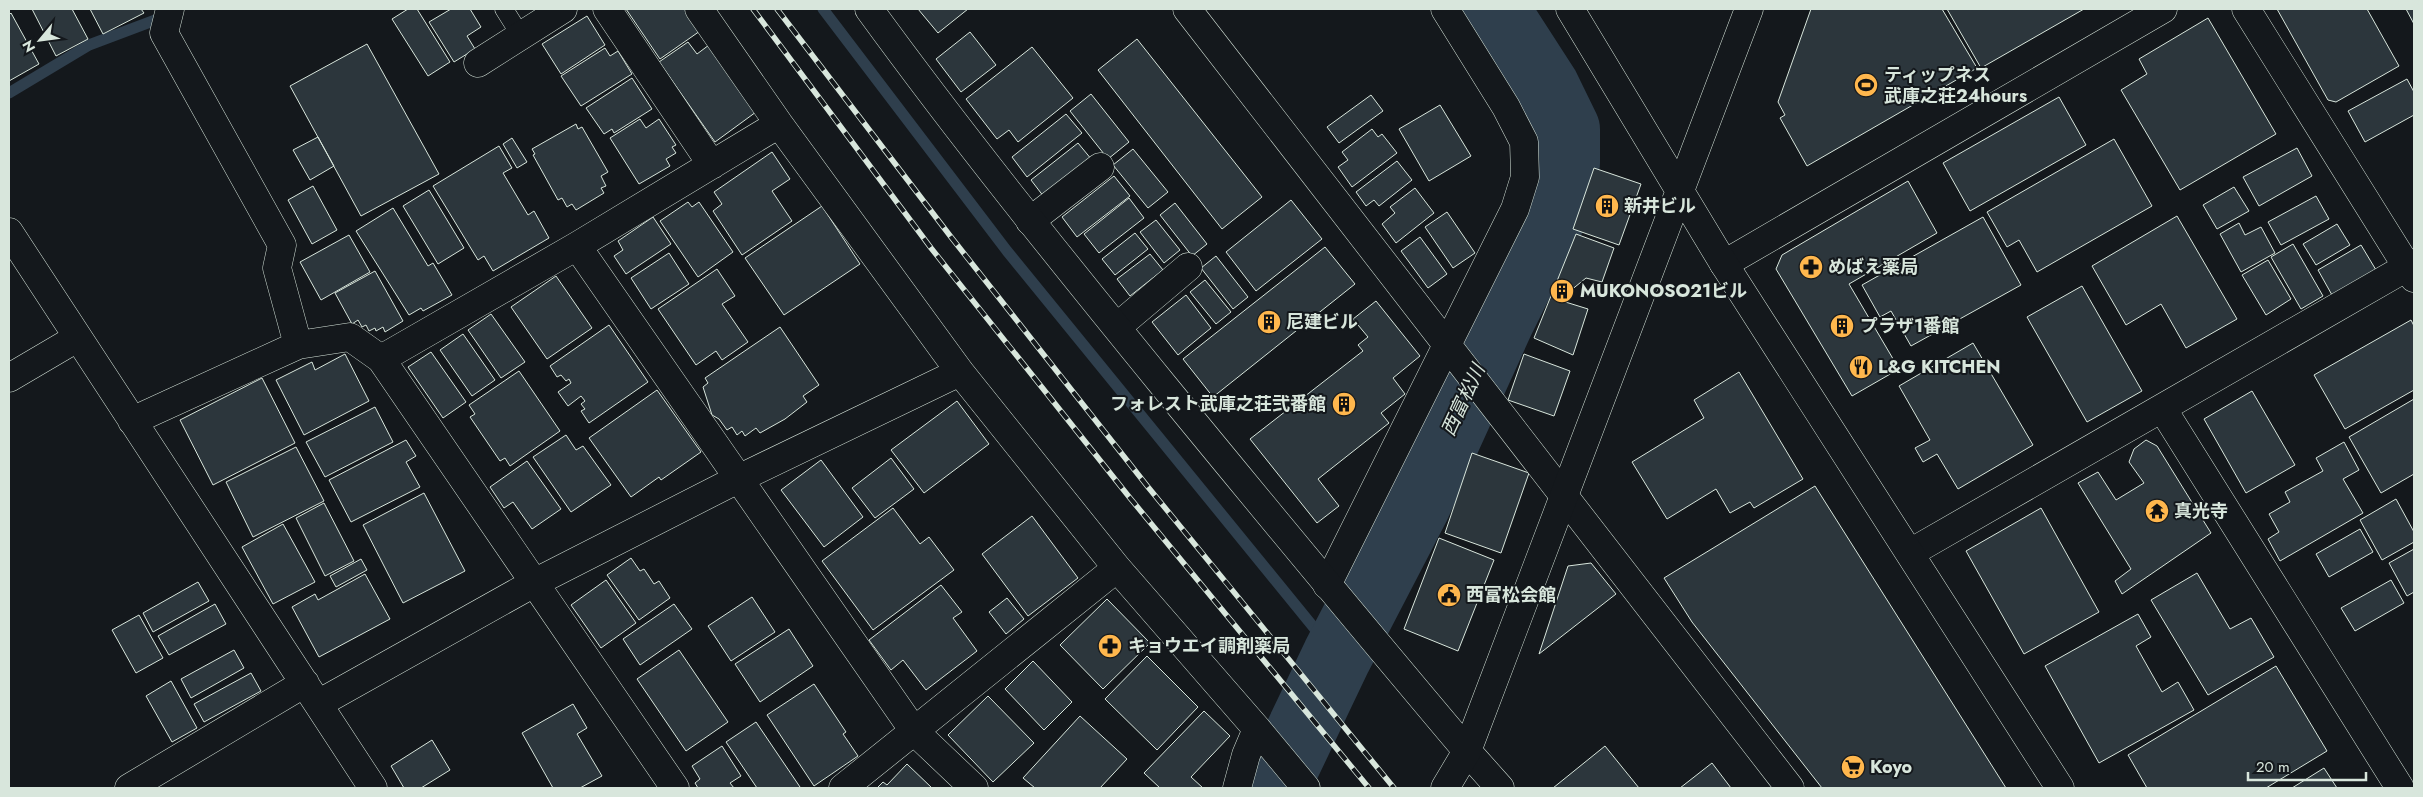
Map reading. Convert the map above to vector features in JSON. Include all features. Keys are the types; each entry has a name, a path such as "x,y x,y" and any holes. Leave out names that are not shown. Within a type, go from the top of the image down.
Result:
{"street":[{"path":"170,9 164,33 282,245 277,268 298,345"},
{"path":"478,64 563,9"},
{"path":"607,9 712,165"},
{"path":"699,9 779,124 960,372 1117,568 1306,788"},
{"path":"869,9 943,111 1116,328 1373,640 1500,788"},
{"path":"1187,9 1790,788"},
{"path":"1335,594 1456,355 1515,209 1525,176 1524,142 1506,106 1445,9"},
{"path":"1446,788 1467,751 1749,9"},
{"path":"1724,264 2163,9"},
{"path":"1910,553 2162,408 2412,269 2246,9"},
{"path":"1575,10 1724,264 2060,788"},
{"path":"381,359 577,246 779,124"},
{"path":"1030,221 1100,166"},
{"path":"9,232 373,788"},
{"path":"577,246 914,732 974,788"},
{"path":"1116,328 1188,267"},
{"path":"132,421 298,345 350,337 381,359 676,788"},
{"path":"9,378 77,338"},
{"path":"130,788 311,694 738,479 960,372"},
{"path":"2162,408 2400,788"},
{"path":"843,788 1117,568"},
{"path":"1237,788 1246,755 1263,736"}],"lane":[{"path":"504,9 521,36"}],"building":[{"path":"32,9 72,9 88,39 56,56"},
{"path":"90,9 141,9 144,13 103,34"},
{"path":"408,9 417,9 450,62 428,76 392,19"},
{"path":"451,9 470,9 481,27 467,36 475,49 454,62 429,22"},
{"path":"626,9 685,9 700,31 660,59"},
{"path":"918,9 968,9 938,33"},
{"name":"ティップネス 武庫之荘24hours","path":"1811,9 1942,9 1977,68 1807,166 1780,118 1785,115 1778,102"},
{"path":"1947,9 2084,9 1981,68"},
{"path":"2277,9 2367,9 2399,66 2336,102 2328,100"},
{"path":"2406,9 2414,9 2414,24"},
{"path":"11,13 39,64 9,81 9,15"},
{"path":"587,16 605,45 561,74 542,44"},
{"path":"2208,18 2276,134 2180,190 2121,90 2147,74 2139,59"},
{"path":"970,32 996,65 961,92 936,59"},
{"path":"1137,39 1262,197 1222,229 1098,70"},
{"path":"688,42 697,54 709,45 756,112 715,142 659,62"},
{"path":"367,44 439,174 361,216 290,86"},
{"path":"1032,47 1073,98 1018,142 1009,130 997,139 966,99"},
{"path":"605,48 610,56 618,51 632,74 581,106 561,76"},
{"path":"632,78 652,109 614,133 612,129 604,134 586,108"},
{"path":"2407,79 2414,92 2414,115 2365,142 2348,111"},
{"path":"1091,94 1129,142 1108,159 1070,111"},
{"path":"1371,95 1383,111 1339,143 1327,127"},
{"path":"2059,97 2086,145 1970,211 1943,163"},
{"path":"1440,105 1471,156 1429,181 1399,129"},
{"path":"1066,114 1082,133 1027,177 1012,157"},
{"path":"640,119 646,128 659,119 676,145 672,147 676,153 666,159 670,166 639,184 610,138"},
{"path":"576,124 578,129 582,127 608,172 601,176 606,186 601,188 604,193 576,210 572,204 567,207 562,198 558,200 533,155 535,154 532,149"},
{"path":"1372,129 1378,137 1382,134 1397,153 1352,187 1338,167 1348,160 1342,152"},
{"path":"318,137 334,166 310,180 293,150"},
{"path":"512,138 527,162 517,168 503,144"},
{"path":"2114,139 2152,206 2037,272 2019,240 2007,247 1987,212"},
{"path":"1078,143 1092,160 1044,197 1031,180"},
{"path":"499,146 512,168 503,173 528,215 534,211 549,238 493,271 484,256 478,260 433,186"},
{"path":"2297,148 2312,176 2259,206 2243,177"},
{"path":"1133,149 1168,192 1148,208 1113,165"},
{"path":"772,152 790,179 772,191 792,221 742,255 713,211 722,204 714,192"},
{"path":"1397,161 1412,180 1379,206 1374,200 1366,206 1356,192"},
{"name":"新井ビル","path":"1594,168 1641,184 1619,245 1573,229"},
{"path":"1114,176 1130,196 1077,237 1062,217"},
{"name":"プラザ1番館","path":"1908,181 1937,233 1849,284 1899,369 1852,396 1776,269 1782,255"},
{"path":"313,186 337,230 312,244 288,200"},
{"path":"2234,187 2249,211 2217,229 2203,205"},
{"path":"1415,188 1434,213 1396,243 1382,224 1395,213 1390,207"},
{"path":"429,190 464,248 438,264 403,206"},
{"path":"2316,196 2329,219 2281,245 2268,222"},
{"path":"1129,198 1144,218 1099,253 1084,234"},
{"path":"1291,200 1322,239 1256,291 1226,252"},
{"path":"688,202 692,207 699,202 733,252 698,277 660,221"},
{"path":"1175,203 1207,244 1192,256 1160,215"},
{"path":"822,206 860,264 784,315 745,258"},
{"path":"393,208 428,266 433,263 452,295 423,311 421,308 409,315 356,231"},
{"path":"1447,212 1475,253 1453,268 1425,227"},
{"path":"2177,216 2237,319 2186,348 2161,304 2126,325 2092,266"},
{"path":"653,217 671,244 626,274 614,256 623,250 618,241"},
{"path":"1983,217 2021,285 1911,346 1891,311 1880,317 1862,285"},
{"path":"1156,220 1180,250 1164,263 1140,232"},
{"path":"2239,223 2245,235 2261,227 2275,253 2241,272 2220,234"},
{"path":"2337,224 2350,245 2316,265 2303,244"},
{"path":"1135,233 1148,249 1115,275 1102,259"},
{"name":"MUKONOSO21ビル","path":"1576,234 1614,248 1602,282 1586,278 1559,300 1588,309 1573,355 1534,338"},
{"path":"349,235 370,272 321,300 300,262"},
{"path":"1420,237 1447,274 1428,288 1401,251"},
{"path":"2293,244 2323,296 2301,309 2271,257"},
{"path":"2361,245 2376,270 2332,295 2318,270"},
{"name":"尼建ビル","path":"1325,247 1355,284 1213,397 1183,359"},
{"path":"669,253 689,284 651,309 631,278"},
{"path":"1150,254 1163,270 1130,296 1117,279"},
{"path":"1216,256 1248,297 1233,309 1201,268"},
{"path":"2268,260 2291,299 2266,315 2242,275"},
{"path":"717,269 735,296 722,304 748,342 722,360 716,351 696,365 658,309"},
{"path":"375,271 403,321 385,332 383,327 376,331 375,328 369,331 366,325 362,327 358,320 352,324 335,293"},
{"path":"556,276 592,328 547,359 511,307"},
{"path":"1205,280 1231,312 1216,324 1190,292"},
{"path":"2082,286 2142,391 2087,422 2027,317"},
{"path":"1186,295 1211,328 1178,355 1152,322"},
{"name":"フォレスト武庫之荘弐番館","path":"1376,301 1420,356 1393,378 1405,394 1381,413 1389,423 1318,479 1339,506 1317,523 1250,439 1363,351 1358,345 1368,337 1353,319"},
{"path":"491,314 525,362 501,378 468,330"},
{"path":"2411,320 2414,326 2414,390 2345,429 2314,375"},
{"path":"609,325 648,382 589,423 581,411 585,409 581,404 585,401 581,396 568,406 558,392 571,383 569,379 566,381 561,375 557,377 550,366"},
{"path":"780,327 819,385 803,396 807,402 785,419 760,433 756,428 745,436 742,431 737,435 732,427 727,430 719,419 712,415 703,387 708,383 705,378"},
{"path":"463,334 495,380 472,396 440,350"},
{"path":"1973,343 2033,445 1958,489 1937,454 1923,462 1915,448 1930,440 1899,386"},
{"path":"431,352 466,402 443,418 408,367"},
{"path":"345,354 369,401 304,435 276,380 312,362 315,370"},
{"path":"1524,354 1570,371 1554,416 1508,400"},
{"path":"519,371 560,431 510,466 505,458 500,461 470,417 475,414 469,405"},
{"path":"1739,372 1803,479 1754,508 1750,502 1730,513 1716,489 1667,519 1632,462 1704,418 1694,400"},
{"path":"262,378 295,443 213,485 180,420"},
{"path":"657,390 701,452 661,480 659,477 631,497 589,438"},
{"path":"2252,391 2295,465 2246,493 2204,419"},
{"path":"2414,399 2414,474 2381,493 2349,437"},
{"path":"957,401 989,444 924,493 891,450"},
{"path":"375,407 393,442 325,477 306,442"},
{"path":"566,435 576,450 583,446 611,485 571,512 533,457"},
{"path":"406,440 416,456 406,462 420,487 351,522 329,480"},
{"name":"真光寺","path":"2146,440 2157,446 2211,533 2122,594 2115,581 2131,569 2078,483 2098,472 2116,500 2144,483 2129,462 2134,449"},
{"path":"2344,442 2359,470 2343,479 2363,513 2280,561 2268,539 2279,532 2269,514 2290,502 2285,492 2323,471 2316,458"},
{"path":"296,447 324,501 253,537 226,482"},
{"path":"1472,453 1529,473 1501,553 1445,533"},
{"path":"891,458 914,489 875,518 852,488"},
{"path":"821,460 863,517 824,547 781,490"},
{"path":"527,461 561,509 532,529 513,502 504,508 490,487"},
{"path":"1815,486 2006,788 1822,788 1692,622 1664,578"},
{"path":"424,493 465,571 403,603 363,525"},
{"path":"2396,499 2414,532 2414,542 2382,560 2360,520"},
{"path":"324,503 354,561 325,576 296,518"},
{"path":"893,508 920,544 929,537 954,570 873,630 822,561"},
{"path":"2041,508 2099,612 2024,654 1966,551"},
{"path":"1032,516 1078,578 1028,616 982,554"},
{"path":"283,524 315,582 273,604 242,547"},
{"path":"2360,529 2373,552 2329,577 2316,554"},
{"name":"西富松会館","path":"1439,538 1494,560 1458,651 1404,629"},
{"path":"2414,549 2414,592 2407,596 2389,563"},
{"path":"631,558 640,571 644,569 654,584 659,581 670,598 639,620 607,575"},
{"path":"361,559 367,570 336,587 330,576"},
{"path":"1591,563 1616,594 1539,654 1568,566"},
{"path":"2197,573 2230,629 2251,618 2274,657 2208,695 2151,600"},
{"path":"365,574 390,619 319,657 292,607 315,594 318,600"},
{"path":"606,580 636,623 601,648 571,605"},
{"path":"2391,580 2404,603 2355,631 2341,608"},
{"path":"198,582 209,601 153,632 143,613"},
{"path":"941,585 962,612 953,618 977,651 926,690 903,660 891,670 869,640"},
{"path":"752,597 775,632 731,661 708,626"},
{"path":"1007,598 1024,619 1006,634 989,612"},
{"path":"1107,599 1150,643 1103,689 1060,645"},
{"path":"215,604 226,624 169,655 158,636"},
{"path":"674,604 692,629 640,665 623,639"},
{"path":"2138,614 2151,637 2136,646 2162,692 2178,682 2194,710 2099,763 2045,666"},
{"path":"139,615 163,658 136,673 112,630"},
{"path":"789,629 813,666 760,702 735,664"},
{"path":"234,650 244,668 191,698 181,679"},
{"path":"679,650 728,722 686,751 637,679"},
{"path":"1147,656 1198,707 1157,750 1105,699"},
{"path":"1033,661 1072,702 1044,730 1005,689"},
{"path":"2276,666 2327,751 2266,788 2147,788 2128,755"},
{"path":"251,673 261,691 204,722 194,704"},
{"path":"171,681 197,728 172,742 146,696"},
{"path":"814,684 846,732 843,734 858,756 814,786 767,715"},
{"path":"988,696 1034,743 993,782 948,735"},
{"path":"573,704 587,728 577,734 602,776 580,788 553,788 522,733"},
{"path":"1204,711 1230,736 1191,777 1203,788 1160,788 1144,773"},
{"path":"1080,716 1127,759 1100,788 1035,788 1023,778"},
{"path":"756,722 800,787 757,788 726,742"},
{"path":"432,740 450,770 421,788 404,788 391,766"},
{"path":"722,746 741,776 730,783 734,788 698,788 695,783 700,779 692,766"},
{"path":"1605,746 1639,788 1553,788"},
{"path":"1712,763 1731,788 1680,788"},
{"path":"907,764 932,788 877,788 883,782 887,785"},
{"path":"2324,768 2337,788 2292,788"}],"waterway":[{"path":"823,9 1007,251 1337,656"},
{"name":"西富松川","path":"1274,788 1337,656 1416,504 1500,319 1551,217 1565,163 1565,129 1545,88 1494,9"},
{"path":"9,93 89,45 166,16"}],"railway":[{"path":"753,9 931,248 1130,498 1369,788"},
{"path":"777,9 951,237 1148,487 1394,788"}],"place":[{"name":"ティップネス 武庫之荘24hours","path":"1866,85"},
{"name":"新井ビル","path":"1607,206"},
{"name":"めばえ薬局","path":"1811,267"},
{"name":"MUKONOSO21ビル","path":"1562,291"},
{"name":"尼建ビル","path":"1269,322"},
{"name":"プラザ1番館","path":"1842,326"},
{"name":"L&G KITCHEN","path":"1861,367"},
{"name":"フォレスト武庫之荘弐番館","path":"1344,404"},
{"name":"真光寺","path":"2157,511"},
{"name":"西富松会館","path":"1449,595"},
{"name":"キョウエイ調剤薬局","path":"1110,646"},
{"name":"Koyo","path":"1853,767"}]}
